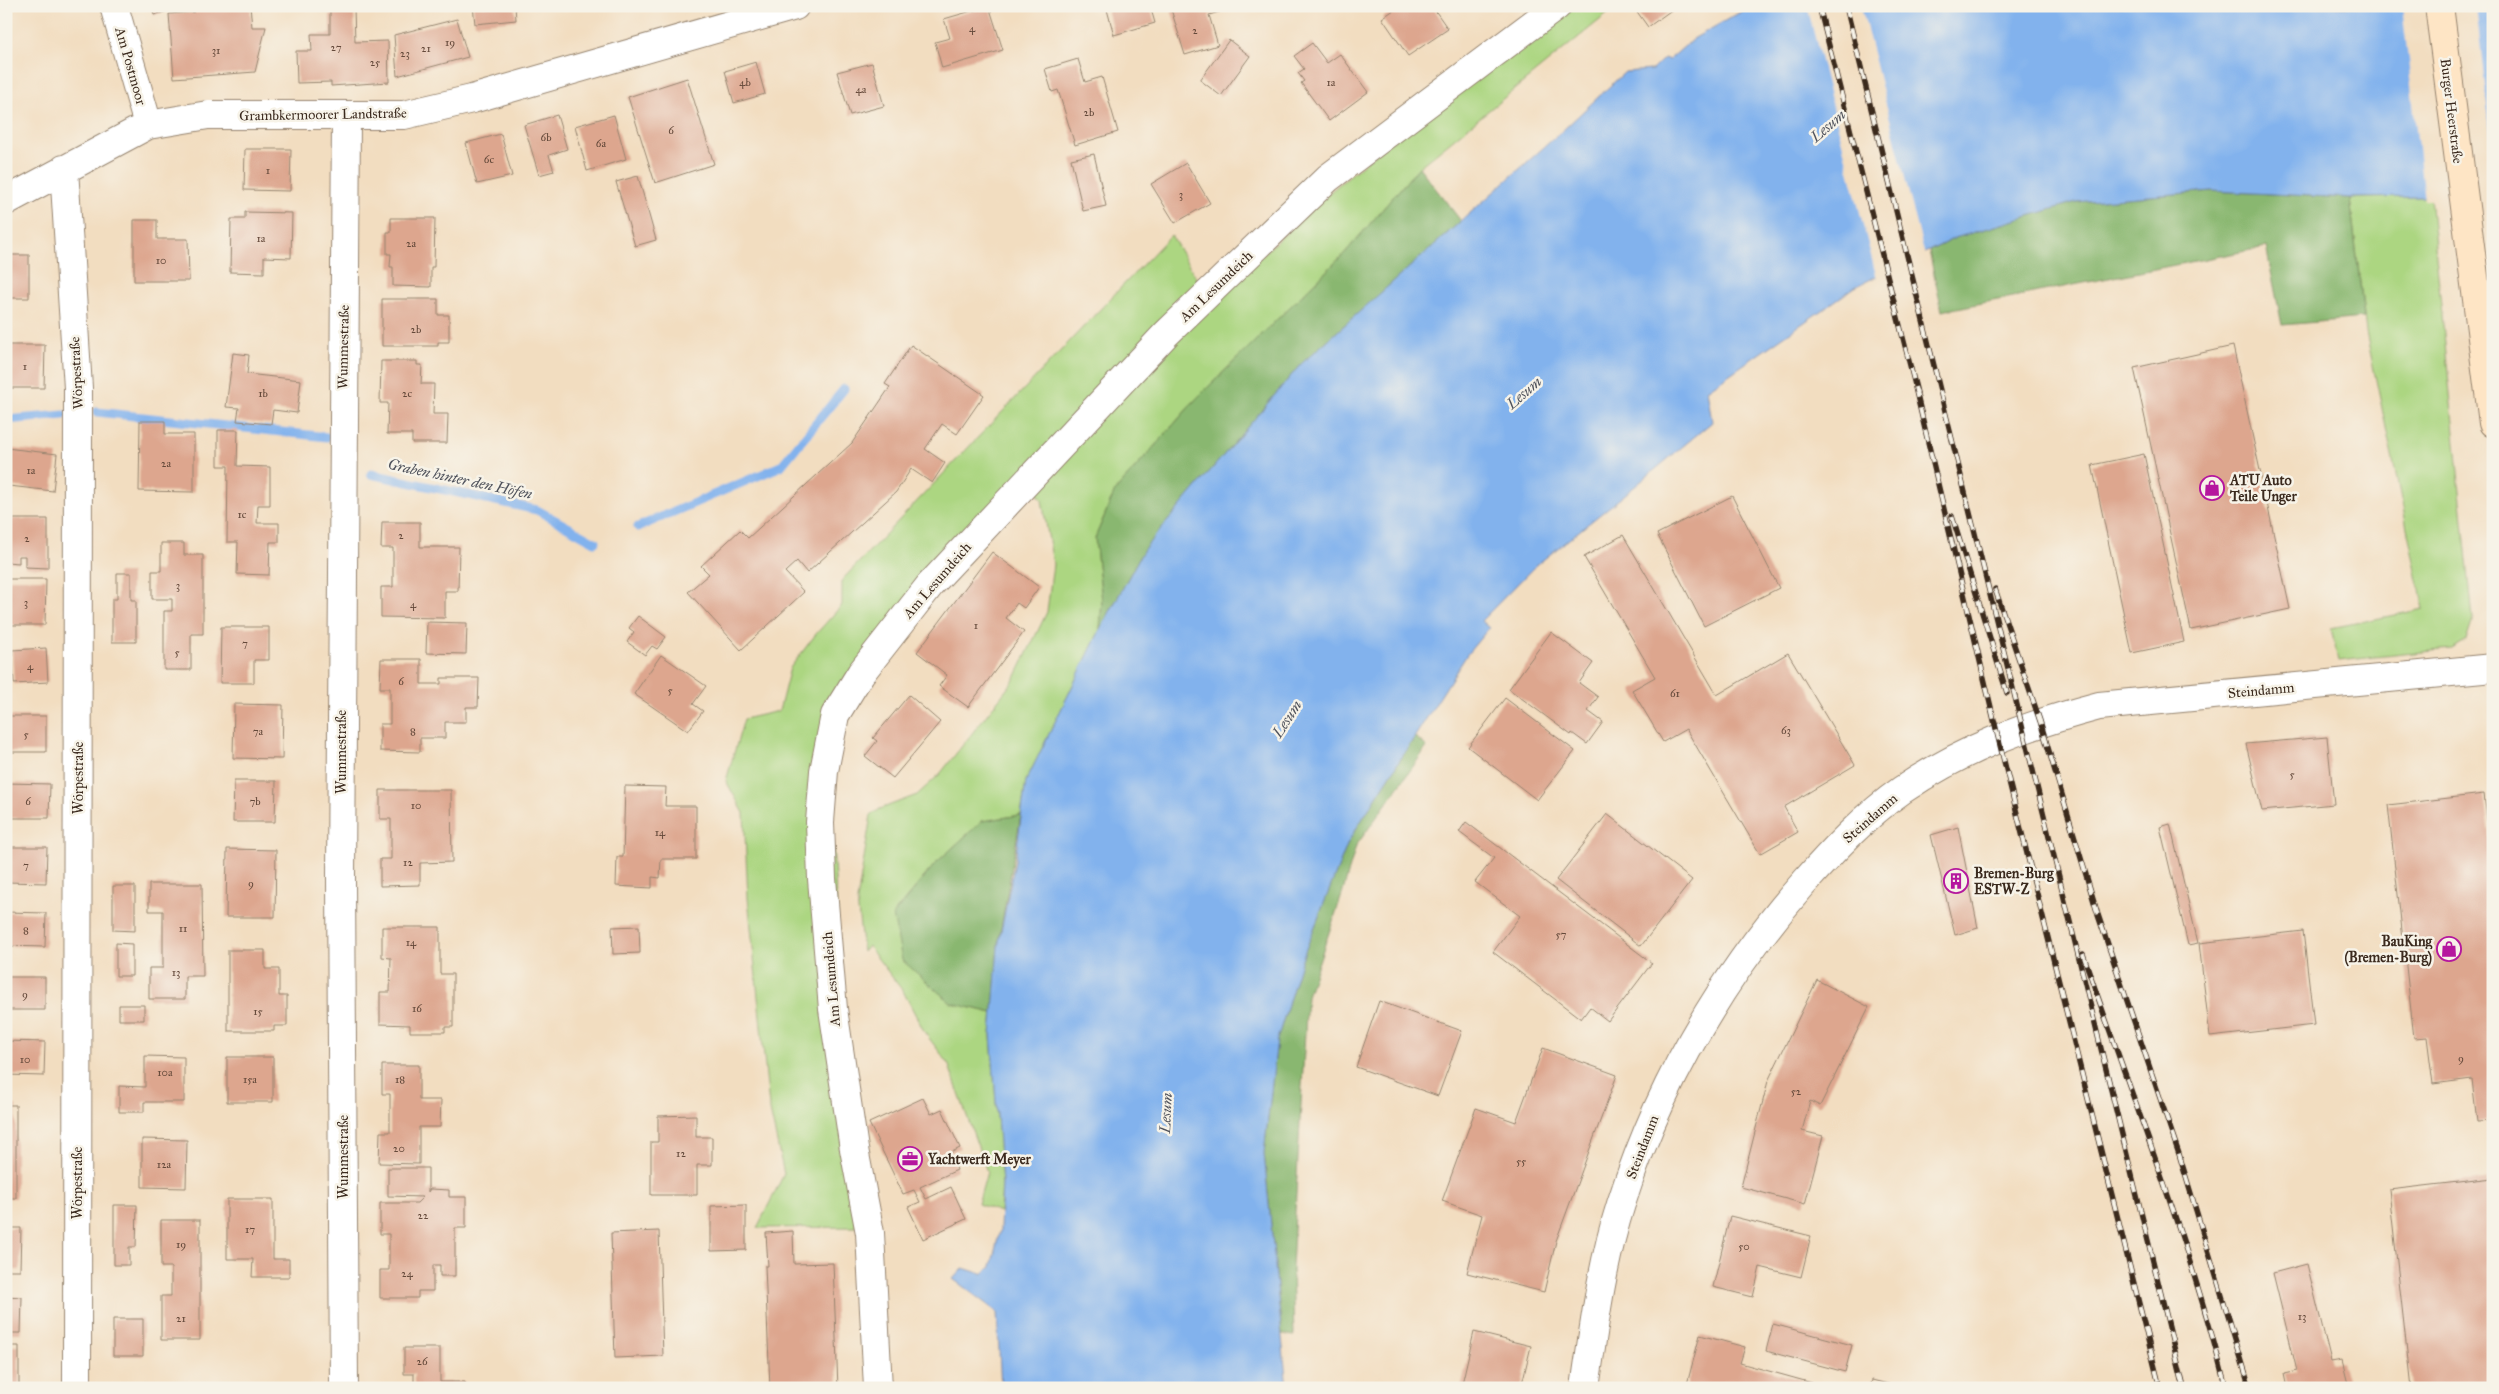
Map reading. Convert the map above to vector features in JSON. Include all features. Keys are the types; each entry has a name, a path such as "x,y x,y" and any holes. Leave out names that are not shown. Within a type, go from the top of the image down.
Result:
{"main road":[{"name":"Burger Heerstraße","path":"2439,6 2493,423"}],"street":[{"name":"Am Postmoor","path":"114,6 148,125"},
{"name":"Grambkermoorer Landstraße","path":"6,201 148,125 208,115 404,115 472,100 795,6"},
{"name":"Am Lesumdeich","path":"878,1388 870,1233 854,1149 833,1009 822,879 820,822 824,772 835,715 861,673 930,585 1166,334 1328,178 1557,6"},
{"name":"Wummestraße","path":"344,1388 341,858 346,116"},
{"name":"Wörpestraße","path":"64,169 78,388 77,1388"},
{"name":"Steindamm","path":"1585,1388 1599,1296 1620,1205 1649,1126 1678,1064 1709,1009 1771,921 1835,848 1898,794 1948,762 1986,742 2040,721 2098,706 2493,668"}],"green space":[{"path":"1575,6 1617,6 1419,167 1344,254 1197,398 1115,491 1095,538 1102,600 1100,630 1026,781 1021,815 982,821 936,863 893,914 951,1003 993,1013 991,1035 1002,1183 1000,1212 978,1204 987,1172 948,1063 925,1033 903,991 868,946 863,952 857,901 871,815 880,809 917,795 940,774 1014,680 1047,612 1053,564 1042,500 1023,470 825,713 856,1227 757,1228 784,1174 769,1106 748,898 744,813 726,781 744,719 779,711 790,668 816,634 842,605 842,580 1171,235 1198,281 1214,300 1323,198 1375,154"},
{"path":"1419,167 1461,221 1301,364 1144,549 1100,630 1102,600 1095,538 1115,491 1197,398 1344,254"},
{"path":"2213,191 2350,198 2364,318 2282,325 2266,247 1942,311 1929,251 1955,238 2076,202"},
{"path":"2430,197 2473,619 2466,640 2451,649 2338,661 2331,628 2424,609 2366,332 2350,198"},
{"path":"1415,737 1427,747 1356,846 1342,895 1307,996 1292,1267 1294,1335 1282,1335 1264,1153 1277,1040 1302,959 1349,840"},
{"path":"1021,815 998,946 993,1013 951,1003 902,960 893,915 936,863 982,821"}],"water":[{"name":"Lesum","path":"1751,6 2493,6 2493,196 2350,198 2212,191 2076,202 1955,238 1855,287 1707,390 1712,422 1534,567 1481,621 1489,628 1468,653 1349,840 1302,959 1277,1040 1264,1153 1287,1388 1001,1388 997,1312 953,1279 963,1268 982,1274 991,1267 1000,1230 1002,1183 991,1035 998,946 1015,861 1026,781 1100,630 1144,549 1301,364 1562,131 1625,72 1652,70 1664,58 1669,60 1693,39"}],"pier":[{"path":"1807,6 1861,6 1925,256 1877,279"},
{"path":"2402,6 2476,6 2493,157 2493,199 2424,200"}],"building":[{"path":"151,6 181,6 181,7 154,15"},
{"path":"194,6 250,6 252,27 266,27 255,72 174,78 169,14 194,12"},
{"path":"473,6 515,6 516,20 475,24"},
{"path":"989,6 1003,50 942,68 935,42 950,38 944,19"},
{"path":"1106,6 1150,6 1155,23 1114,35"},
{"path":"1170,6 1236,7 1209,15 1218,45 1185,55"},
{"path":"1400,6 1432,6 1448,29 1408,56 1382,18"},
{"path":"1633,6 1677,6 1648,27"},
{"path":"354,8 355,42 388,41 389,82 331,86 331,82 297,83 296,51 312,51 311,34 330,34 330,9"},
{"path":"457,19 468,57 397,76 394,35"},
{"path":"1229,40 1250,56 1221,96 1200,80"},
{"path":"1312,43 1327,63 1340,54 1368,92 1329,121 1301,83 1304,81 1298,73 1304,69 1294,56"},
{"path":"1078,59 1085,82 1102,77 1118,132 1075,145 1058,90 1052,92 1045,69"},
{"path":"756,62 765,94 734,103 725,71"},
{"path":"872,63 884,106 850,115 837,72"},
{"path":"687,78 714,164 655,183 628,97"},
{"path":"557,115 567,149 549,155 554,171 539,175 524,125"},
{"path":"614,115 626,159 587,171 575,126"},
{"path":"501,134 512,176 477,184 466,143"},
{"path":"245,149 291,149 290,191 244,190"},
{"path":"1094,154 1106,206 1083,211 1071,159"},
{"path":"1186,163 1210,203 1175,223 1151,184"},
{"path":"638,176 656,240 635,246 616,182"},
{"path":"245,212 292,213 291,258 264,257 264,273 230,272 231,219 245,219"},
{"path":"391,218 435,218 434,267 431,267 431,287 393,286 393,267 390,267 391,254 387,254 387,232 391,232"},
{"path":"134,220 157,220 157,239 188,239 189,281 134,281"},
{"path":"6,255 29,255 29,298 6,298"},
{"path":"382,299 438,299 438,315 449,315 449,342 438,342 438,346 382,346"},
{"path":"6,345 45,345 44,388 6,388"},
{"path":"911,345 984,395 957,434 942,424 925,449 945,463 932,483 911,469 896,492 807,573 797,561 785,572 804,592 741,650 688,592 709,574 701,566 740,530 748,538 852,443 890,387 885,384"},
{"name":"ATU Auto Teile Unger","path":"2233,346 2290,609 2191,630 2134,368"},
{"path":"233,353 249,355 247,374 301,380 297,413 273,410 271,424 237,421 239,408 226,407"},
{"path":"381,361 417,361 417,365 422,365 421,384 434,384 433,414 448,414 447,443 412,443 412,434 387,434 388,403 380,403"},
{"path":"140,421 165,421 165,434 194,434 194,492 139,491"},
{"path":"218,430 238,430 237,466 270,467 270,505 258,505 257,523 279,523 279,542 270,542 269,575 237,574 238,542 227,542 228,466 218,466"},
{"path":"6,448 57,454 53,491 9,486 6,496"},
{"path":"2144,454 2184,642 2132,653 2092,465"},
{"path":"1732,496 1779,588 1704,626 1657,534"},
{"path":"6,519 48,519 48,568 25,567 25,556 19,556 19,563 6,562"},
{"path":"382,522 420,522 420,547 459,547 458,591 445,591 445,618 381,617 381,587 393,587 393,548 381,548"},
{"path":"1623,535 1717,695 1788,653 1855,765 1784,807 1798,832 1760,854 1686,729 1663,742 1632,690 1655,677 1584,557"},
{"path":"161,543 184,543 184,555 203,555 203,634 191,634 191,670 164,670 164,611 172,611 172,599 152,599 152,571 161,571"},
{"path":"992,552 1039,587 1024,608 1017,603 1006,618 1024,632 968,707 939,686 947,675 917,652"},
{"path":"117,573 131,573 131,600 136,600 136,642 112,642 112,599 117,599"},
{"path":"6,579 46,579 45,625 6,625"},
{"path":"638,616 666,637 657,649 652,646 645,655 627,642 634,632 629,628"},
{"path":"427,622 467,623 466,654 426,653"},
{"path":"221,627 269,627 269,660 254,660 254,683 220,683"},
{"path":"1551,632 1593,663 1579,683 1598,697 1588,711 1603,722 1587,744 1572,733 1571,735 1509,689"},
{"path":"46,648 48,682 14,684 12,650"},
{"path":"661,655 706,686 693,704 703,711 688,731 634,694"},
{"path":"381,659 421,659 421,684 441,684 441,678 479,678 478,707 466,707 466,722 445,722 445,738 420,738 420,752 380,751 380,724 390,724 390,688 380,688"},
{"path":"909,695 940,722 893,778 865,756 877,741 873,738"},
{"path":"1505,698 1575,751 1537,800 1468,747"},
{"path":"234,704 283,705 282,759 233,758"},
{"path":"6,716 46,716 46,752 6,752"},
{"path":"2327,737 2334,804 2262,811 2246,744"},
{"path":"234,781 276,781 275,822 233,822"},
{"path":"6,783 50,784 49,818 6,818"},
{"path":"625,786 666,787 665,806 696,806 696,859 661,859 660,878 652,877 652,888 616,886 617,857 623,857"},
{"path":"380,790 451,790 452,862 420,863 420,885 380,886 380,859 391,859 391,819 380,819"},
{"name":"BauKing (Bremen-Burg)","path":"2484,794 2493,868 2493,1121 2477,1122 2472,1079 2433,1084 2427,1037 2414,1038 2388,805"},
{"path":"1607,814 1692,880 1641,946 1556,880"},
{"path":"1466,822 1652,963 1608,1021 1590,1007 1581,1019 1493,952 1520,916 1475,882 1494,858 1459,832"},
{"path":"2170,824 2198,943 2188,945 2160,827"},
{"name":"Bremen-Burg ESTW-Z","path":"1958,827 1978,928 1955,935 1931,835"},
{"path":"6,847 47,847 46,883 6,882"},
{"path":"227,849 276,850 275,917 226,917"},
{"path":"149,884 202,884 203,976 185,976 185,999 149,999 149,968 163,968 163,911 149,911"},
{"path":"113,886 135,886 135,931 113,930"},
{"path":"6,912 46,913 45,947 6,946"},
{"path":"639,926 640,953 613,954 612,927"},
{"path":"382,927 440,927 440,974 453,974 453,1027 445,1027 445,1032 410,1032 410,1025 380,1024 380,992 390,992 391,958 382,957"},
{"path":"2303,931 2314,1025 2210,1037 2199,943"},
{"path":"116,943 132,944 132,976 116,976"},
{"path":"228,950 265,950 265,969 279,969 279,996 287,996 287,1026 274,1026 274,1031 228,1031"},
{"path":"6,977 45,977 45,1010 6,1010"},
{"path":"1817,980 1869,1007 1820,1106 1810,1101 1802,1131 1823,1136 1805,1204 1741,1187 1768,1081"},
{"path":"1379,1001 1462,1031 1438,1096 1356,1067"},
{"path":"119,1005 144,1005 144,1020 119,1020"},
{"path":"6,1041 45,1042 44,1076 6,1075"},
{"path":"1543,1048 1617,1075 1556,1241 1544,1292 1467,1273 1482,1215 1442,1201 1476,1108 1516,1122"},
{"path":"145,1056 184,1057 184,1102 144,1102 144,1112 119,1112 119,1086 145,1087"},
{"path":"227,1057 273,1057 273,1102 227,1102"},
{"path":"382,1065 419,1065 419,1100 441,1100 440,1127 419,1127 419,1164 379,1163 380,1132 390,1132 390,1094 382,1094"},
{"path":"923,1098 931,1114 942,1109 960,1148 950,1153 957,1170 920,1187 926,1199 951,1187 966,1219 923,1239 908,1207 920,1202 914,1190 903,1194 869,1123"},
{"path":"6,1105 16,1105 16,1198 6,1198"},
{"path":"696,1115 696,1137 712,1137 712,1165 697,1165 697,1195 651,1195 651,1142 658,1142 658,1116"},
{"path":"142,1139 187,1140 186,1188 142,1187"},
{"path":"388,1168 428,1168 428,1192 430,1189 449,1190 449,1197 466,1197 466,1228 455,1228 455,1276 440,1276 440,1265 433,1265 433,1291 418,1291 418,1298 380,1298 380,1270 389,1270 389,1234 380,1234 380,1203 417,1203 423,1197 388,1196"},
{"path":"2493,1178 2493,1388 2411,1388 2389,1190"},
{"path":"227,1199 273,1199 273,1259 289,1259 289,1277 252,1277 253,1259 227,1259"},
{"path":"114,1205 137,1205 136,1247 129,1247 129,1265 114,1265"},
{"path":"746,1205 746,1250 711,1251 711,1206"},
{"path":"1730,1216 1811,1236 1801,1277 1760,1267 1753,1297 1713,1287"},
{"path":"161,1220 200,1220 200,1340 161,1340 161,1296 171,1296 171,1267 161,1267"},
{"path":"6,1228 21,1228 20,1270 6,1270"},
{"path":"659,1231 663,1356 615,1358 611,1233"},
{"path":"793,1231 794,1264 833,1263 838,1388 770,1388 765,1266 768,1266 766,1233"},
{"path":"2307,1264 2331,1362 2342,1360 2349,1388 2287,1388 2284,1374 2297,1371 2273,1273"},
{"path":"6,1296 22,1297 21,1333 6,1333"},
{"path":"113,1319 143,1319 143,1356 113,1356"},
{"path":"1773,1324 1852,1345 1845,1372 1766,1351"},
{"path":"1474,1332 1531,1346 1521,1388 1461,1388"},
{"path":"1700,1335 1745,1347 1740,1363 1830,1388 1686,1388"},
{"path":"6,1346 19,1346 19,1388 6,1388"},
{"path":"404,1348 440,1348 440,1382 465,1382 465,1388 414,1388 414,1374 404,1374"},
{"path":"1872,1380 1900,1387 1900,1388 1870,1388"},
{"path":"231,1385 271,1385 271,1388 231,1388"}],"waterway":[{"name":"Graben hinter den Höfen","path":"638,527 781,466 844,389"},
{"name":"Graben hinter den Höfen","path":"97,412 327,437"},
{"name":"Graben hinter den Höfen","path":"6,420 64,415"},
{"name":"Graben hinter den Höfen","path":"371,474 537,510 595,542"}],"railway":[{"path":"1819,6 1917,393"},
{"path":"1846,6 2184,1388"},
{"path":"1915,387 1998,737 2160,1388"},
{"path":"1952,516 2007,693"},
{"path":"1995,589 2040,721 2098,915 2179,1154 2250,1388"},
{"path":"2083,954 2195,1278 2226,1388"}],"place":[{"name":"ATU Auto Teile Unger","path":"2212,488"},
{"name":"Bremen-Burg ESTW-Z","path":"1956,881"},
{"name":"BauKing (Bremen-Burg)","path":"2449,949"},
{"name":"Yachtwerft Meyer","path":"910,1159"}]}
